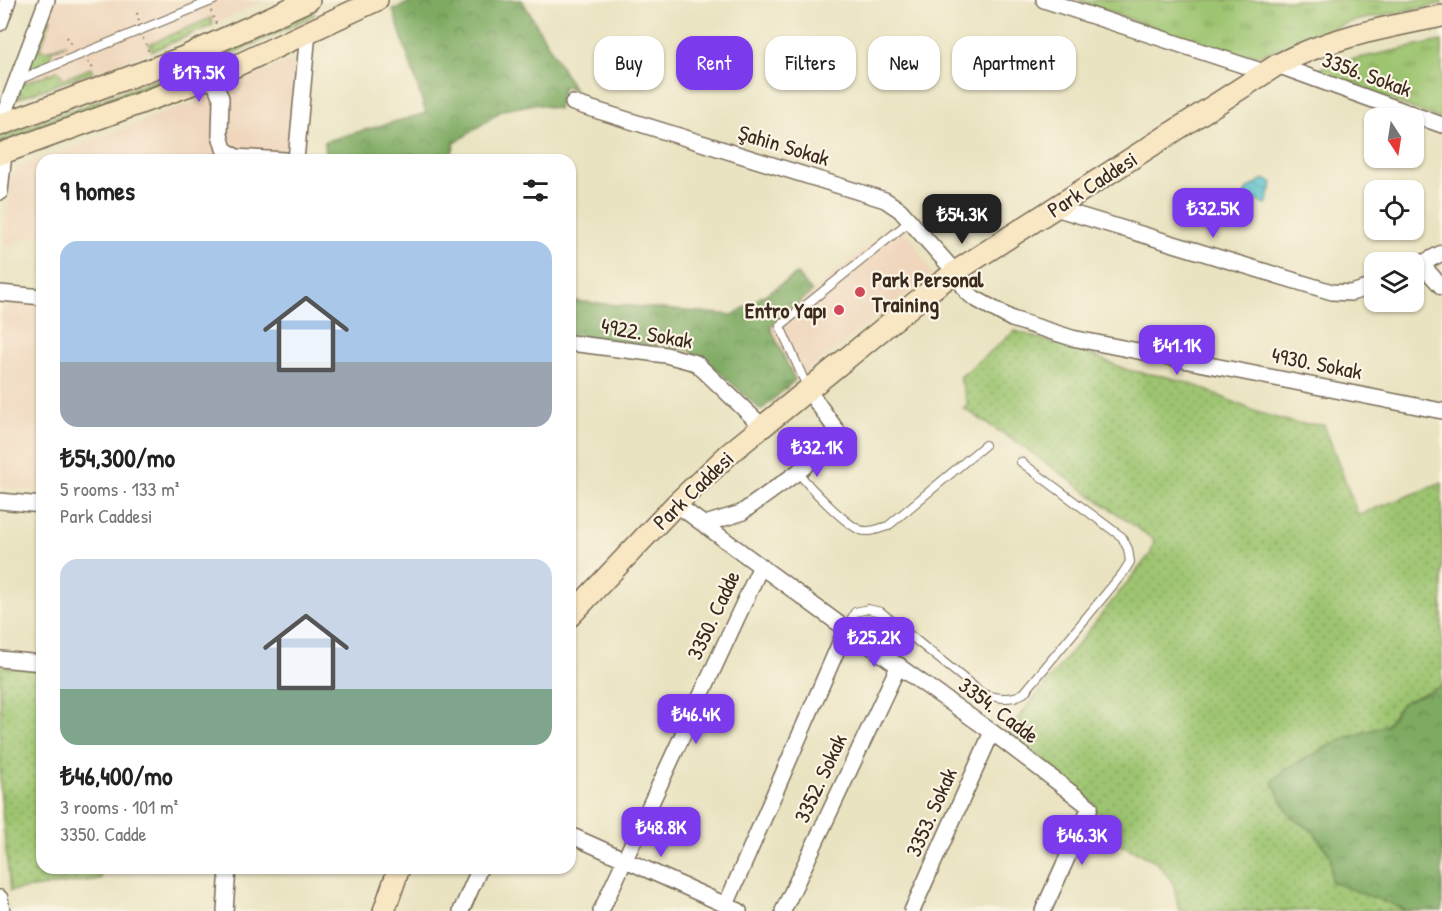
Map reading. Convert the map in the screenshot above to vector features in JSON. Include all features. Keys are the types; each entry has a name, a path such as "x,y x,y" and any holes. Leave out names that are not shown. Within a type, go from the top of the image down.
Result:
{"street":[{"path":"0,23 8,0"},
{"path":"0,125 47,0"},
{"path":"0,192 2,154 213,77 377,0"},
{"name":"3356. Sokak","path":"1044,0 1271,69 1442,125"},
{"path":"0,125 184,57 306,1"},
{"name":"Park Caddesi","path":"576,610 676,504 730,453 955,273 1271,69 1317,46 1341,38 1442,16"},
{"path":"297,154 308,32"},
{"path":"213,77 221,98 220,135 224,149 232,154"},
{"name":"Şahin Sokak","path":"573,103 877,197 896,207 955,273"},
{"path":"1055,208 1332,292 1352,293 1364,289"},
{"path":"1424,262 1442,253"},
{"path":"1424,272 1442,287"},
{"name":"4930. Sokak","path":"955,273 967,292 986,306 1018,322 1048,332 1442,411"},
{"path":"0,293 36,296"},
{"name":"4922. Sokak","path":"576,344 666,355 696,363 763,427"},
{"path":"705,524 741,513 798,472 840,435 808,390"},
{"path":"0,501 36,504"},
{"name":"3354. Cadde","path":"676,504 846,629 992,732 1090,807 1043,911"},
{"name":"3350. Cadde","path":"601,911 761,566"},
{"path":"576,838 732,908 846,629"},
{"path":"0,659 36,662"},
{"name":"3352. Sokak","path":"783,911 899,665"},
{"name":"3353. Sokak","path":"912,911 992,732"},
{"path":"225,911 228,874"},
{"path":"384,911 397,874"},
{"path":"461,911 477,874"},
{"path":"0,898 2,911"}],"lane":[{"path":"16,81 212,4"},
{"path":"808,390 780,326 910,221"},
{"path":"798,472 849,524 862,531 876,531 888,526 985,445"},
{"path":"846,629 855,612 868,609 881,612 983,694 1000,699 1016,697 1024,693 1130,562 1128,549 1122,537 1021,462"}],"path":[{"path":"212,4 216,24"},
{"path":"142,36 149,52"},
{"path":"67,37 70,43"},
{"path":"93,67 95,71"}],"shaded area":[{"path":"53,0 265,0 173,44 16,99"},
{"path":"290,60 295,65 287,154 236,152 227,141 230,94 233,87"},
{"path":"211,96 216,104 213,139 215,148 220,154 57,154"},
{"path":"36,162 36,234 5,246 10,181 22,167"},
{"path":"894,224 911,238 932,274 795,380 770,327"},
{"path":"10,302 36,304 36,491 0,487 0,311"}],"green space":[{"path":"414,0 522,0 574,89 563,86 558,109 535,104 503,110 455,143 452,154 324,154 325,141 426,113 393,10"},
{"path":"1077,0 1442,0 1442,4 1349,22 1261,55 1234,57"},
{"path":"313,10 315,15 184,76 106,104 104,99 182,71"},
{"path":"46,18 51,19 40,49 45,51 67,44 51,51 52,61 27,71"},
{"path":"211,18 213,25 152,51 149,44"},
{"path":"1442,41 1442,120 1424,113 1424,108 1411,108 1320,73 1325,65"},
{"path":"91,68 93,72 16,99 21,84 57,71 63,79"},
{"path":"100,100 102,106 0,143 0,137"},
{"path":"797,274 812,292 770,327 795,380 761,410 712,365 688,350 576,336 576,301 733,315"},
{"path":"1015,331 1087,353 1127,370 1168,377 1194,385 1259,413 1294,423 1324,425 1358,515 1442,483 1442,686 1402,703 1387,725 1340,740 1284,770 1290,816 1313,831 1331,857 1403,908 1403,911 1179,911 1173,883 1156,861 1104,837 1088,843 1096,805 1007,732 1151,553 1154,540 1018,443 963,408 968,405 960,377"},
{"path":"0,666 36,670 36,874 100,874 101,879 10,891 0,787"},
{"path":"1442,686 1442,911 1403,911 1402,908 1331,882 1331,857 1313,831 1290,816 1272,782 1284,770 1341,740 1387,725 1402,703"}],"water":[{"path":"1263,179 1273,183 1266,205 1244,196 1246,190"}],"place":[{"name":"Park Personal Training","path":"860,292"},
{"name":"Entro Yapı","path":"839,310"}]}
